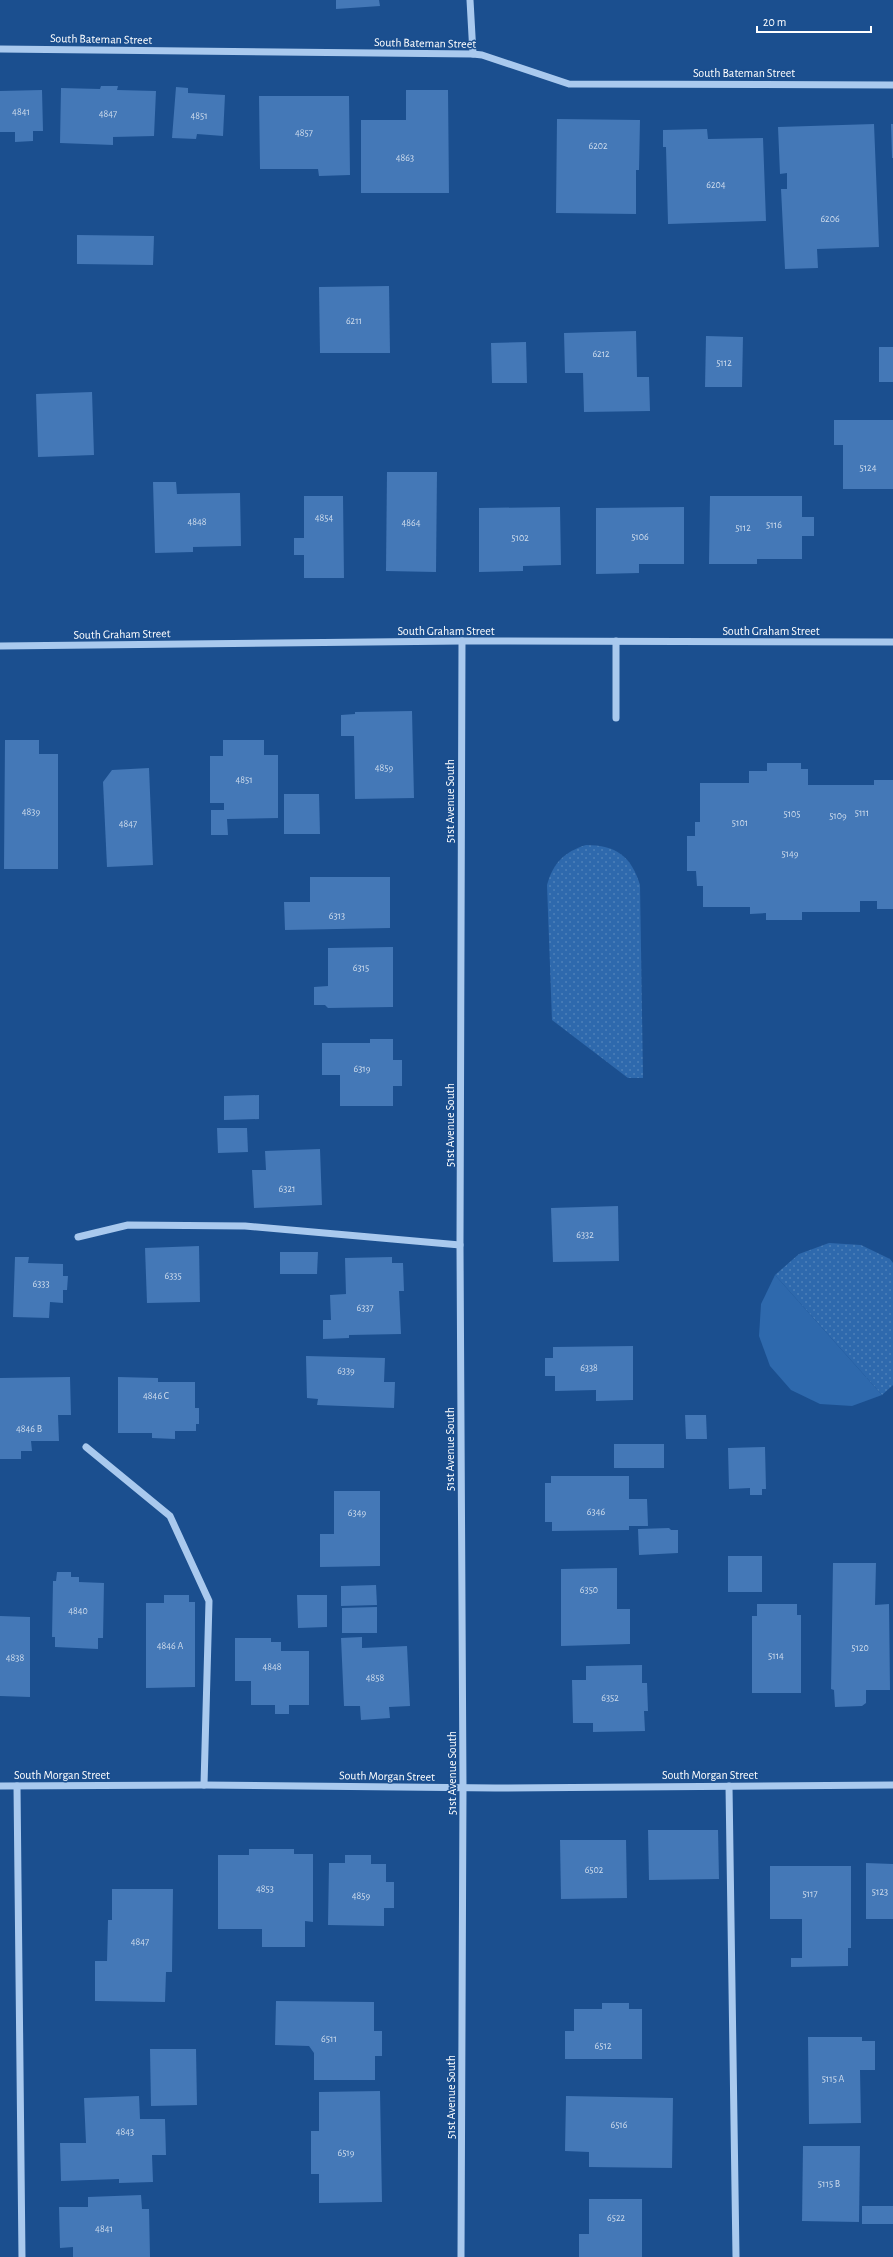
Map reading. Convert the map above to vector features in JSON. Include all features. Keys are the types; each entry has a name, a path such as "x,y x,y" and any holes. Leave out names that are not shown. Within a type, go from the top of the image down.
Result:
{"street":[{"path":"470,0 472,54"},
{"name":"South Bateman Street","path":"0,49 472,54 482,55 569,84 893,85"},
{"name":"South Graham Street","path":"0,646 462,641 893,642"},
{"name":"51st Avenue South","path":"461,2257 463,1788 460,1245 462,641"},
{"path":"616,641 616,718"},
{"path":"78,1237 128,1225 246,1226 460,1245"},
{"path":"86,1447 170,1516 209,1601 204,1785"},
{"name":"South Morgan Street","path":"0,1786 204,1785 463,1788 893,1785"},
{"path":"17,1786 22,2257"},
{"path":"729,1786 736,2256"}],"shaded area":[{"path":"586,845 606,847 621,854 632,867 640,885 643,1078 628,1078 552,1020 547,885 549,877 560,859 571,851"},
{"path":"829,1243 861,1245 890,1259 893,1263 893,1385 882,1395 775,1275 799,1254"},
{"path":"775,1275 882,1395 852,1406 820,1404 791,1390 770,1366 759,1336 761,1304"}],"building":[{"path":"336,0 379,0 380,6 336,9"},
{"path":"101,86 118,86 117,90 156,91 154,136 113,137 113,145 60,143 61,88 100,89"},
{"path":"176,87 188,88 188,93 225,95 223,136 197,134 196,139 172,138"},
{"path":"42,90 43,131 33,131 33,141 15,142 15,132 0,132 0,91"},
{"path":"406,90 448,90 449,193 361,193 361,120 406,120"},
{"path":"259,96 349,96 350,175 319,176 318,169 260,169"},
{"path":"557,119 640,120 639,170 636,170 636,214 556,213"},
{"path":"874,124 879,247 817,249 818,268 785,269 781,189 787,189 787,173 780,174 778,127"},
{"path":"891,124 893,124 893,158 892,158"},
{"path":"707,129 708,139 763,138 766,221 668,224 666,147 663,147 663,130"},
{"path":"77,235 154,236 153,265 77,264"},
{"path":"389,286 390,353 320,353 319,287"},
{"path":"636,331 637,377 649,377 650,411 584,412 583,373 565,373 564,333"},
{"path":"706,336 743,337 742,387 705,387"},
{"path":"526,342 527,383 492,383 491,343"},
{"path":"879,347 893,347 893,382 879,382"},
{"path":"92,392 94,455 38,457 36,394"},
{"path":"834,420 893,420 893,489 843,489 843,445 834,445"},
{"path":"387,472 437,472 436,572 386,571"},
{"path":"153,482 176,482 177,494 240,493 241,546 193,547 193,552 155,553"},
{"path":"304,496 343,496 344,578 304,578 304,555 294,555 294,538 304,538"},
{"path":"710,496 802,496 802,517 814,517 814,536 802,536 802,559 757,559 757,564 709,564"},
{"path":"560,507 561,565 523,566 523,571 479,572 479,508"},
{"path":"684,507 684,564 639,564 639,573 596,574 596,508"},
{"path":"412,711 414,798 355,799 354,736 341,736 341,715 355,714 355,712"},
{"path":"5,740 39,740 39,754 58,754 58,869 4,869"},
{"path":"223,740 264,740 264,755 278,755 278,818 227,819 228,835 211,835 211,810 224,810 224,803 210,803 210,756 223,756"},
{"path":"767,763 801,763 801,769 808,769 808,785 874,785 874,780 893,780 893,909 877,909 877,901 860,901 860,912 802,912 802,920 766,920 766,913 750,914 750,907 703,907 703,886 697,886 696,871 687,871 687,836 695,836 695,822 700,822 700,783 749,783 749,771 767,771"},
{"path":"149,768 153,865 107,867 103,782 112,770"},
{"path":"284,794 319,794 320,834 284,834"},
{"path":"310,877 390,877 390,928 285,930 284,902 310,902"},
{"path":"393,947 393,1007 328,1008 325,1005 314,1005 314,987 328,986 328,948"},
{"path":"370,1039 393,1039 393,1060 402,1060 402,1086 393,1086 393,1106 340,1106 340,1075 322,1075 322,1043 370,1043"},
{"path":"259,1095 259,1119 224,1120 224,1096"},
{"path":"217,1128 247,1128 248,1152 218,1153"},
{"path":"320,1149 322,1205 254,1208 252,1170 266,1170 265,1151"},
{"path":"618,1206 619,1261 553,1262 551,1208"},
{"path":"199,1246 200,1302 147,1303 145,1248"},
{"path":"280,1252 318,1252 317,1274 280,1274"},
{"path":"15,1257 29,1257 28,1263 63,1264 63,1276 68,1276 67,1290 63,1290 63,1303 50,1302 49,1318 13,1317"},
{"path":"392,1257 392,1263 403,1263 404,1291 399,1291 401,1334 349,1335 349,1338 323,1339 323,1320 331,1320 330,1295 346,1294 345,1258"},
{"path":"633,1346 633,1400 596,1401 596,1390 555,1391 555,1376 545,1376 545,1358 553,1358 553,1347"},
{"path":"306,1356 385,1358 384,1382 395,1382 394,1408 317,1405 318,1399 307,1398"},
{"path":"70,1377 71,1415 58,1415 59,1441 31,1441 32,1451 21,1451 21,1459 0,1459 0,1378"},
{"path":"118,1377 158,1378 158,1382 195,1382 195,1408 199,1408 199,1424 196,1424 196,1431 175,1431 175,1439 152,1438 152,1433 118,1433"},
{"path":"685,1415 706,1415 707,1439 686,1439"},
{"path":"614,1444 664,1444 664,1468 614,1468"},
{"path":"765,1447 766,1489 762,1489 762,1495 750,1495 750,1488 729,1489 728,1448"},
{"path":"551,1476 629,1476 629,1499 647,1499 648,1526 629,1526 629,1530 552,1531 552,1522 545,1522 545,1483 551,1483"},
{"path":"334,1491 380,1491 380,1566 320,1567 320,1534 334,1534"},
{"path":"669,1528 671,1530 678,1530 678,1553 639,1555 638,1529"},
{"path":"728,1556 762,1556 762,1592 728,1592"},
{"path":"833,1563 876,1563 875,1605 889,1604 890,1690 866,1690 866,1703 862,1706 835,1707 834,1690 831,1689"},
{"path":"617,1568 617,1609 630,1609 630,1644 561,1646 561,1569"},
{"path":"57,1572 71,1572 71,1577 79,1577 79,1582 104,1583 103,1638 98,1638 98,1649 55,1647 55,1637 52,1637 53,1581 56,1581"},
{"path":"376,1585 377,1605 341,1606 341,1586"},
{"path":"164,1595 189,1595 189,1602 195,1602 195,1687 146,1688 146,1603 164,1603"},
{"path":"297,1595 327,1595 327,1627 298,1628"},
{"path":"757,1604 797,1604 797,1615 801,1615 801,1693 752,1693 752,1616 757,1616"},
{"path":"377,1607 377,1633 342,1633 342,1608"},
{"path":"0,1616 30,1617 30,1697 0,1696"},
{"path":"362,1637 362,1648 407,1646 410,1706 389,1707 390,1718 361,1720 360,1706 344,1706 341,1638"},
{"path":"235,1638 271,1638 271,1642 281,1642 281,1651 309,1651 309,1705 289,1705 289,1714 275,1714 275,1705 251,1705 251,1681 235,1681"},
{"path":"642,1665 642,1683 647,1683 648,1711 644,1711 645,1731 593,1732 593,1723 573,1723 572,1680 586,1680 586,1666"},
{"path":"648,1830 718,1830 719,1879 649,1880"},
{"path":"560,1840 626,1840 627,1898 561,1899"},
{"path":"249,1849 294,1849 294,1854 313,1854 313,1922 305,1921 305,1947 262,1947 262,1929 218,1929 218,1855 249,1855"},
{"path":"345,1855 371,1855 371,1864 386,1864 386,1882 394,1882 394,1908 384,1908 384,1926 328,1925 329,1863 345,1863"},
{"path":"866,1863 893,1864 893,1919 866,1919"},
{"path":"770,1866 851,1866 851,1948 848,1948 848,1966 791,1967 791,1958 802,1958 802,1919 770,1919"},
{"path":"112,1889 173,1889 172,1972 166,1972 165,2002 95,2001 95,1961 107,1961 108,1920 112,1920"},
{"path":"276,2001 374,2002 374,2031 382,2031 382,2056 375,2056 375,2080 314,2080 314,2053 309,2046 275,2045"},
{"path":"602,2003 629,2003 629,2009 642,2009 642,2059 565,2059 565,2031 574,2031 574,2009 602,2009"},
{"path":"808,2037 862,2037 862,2041 875,2041 875,2070 860,2070 861,2123 809,2124"},
{"path":"150,2049 196,2049 197,2105 151,2106"},
{"path":"380,2091 382,2202 319,2203 319,2174 311,2174 311,2131 319,2131 319,2092"},
{"path":"139,2096 140,2119 165,2119 166,2155 152,2155 153,2182 119,2183 119,2179 61,2181 60,2143 86,2143 84,2098"},
{"path":"566,2096 673,2098 672,2168 589,2167 589,2152 565,2151"},
{"path":"803,2146 860,2146 859,2222 802,2221"},
{"path":"141,2195 142,2209 149,2209 150,2257 73,2257 73,2247 60,2248 59,2207 88,2207 88,2197"},
{"path":"589,2199 642,2199 642,2257 579,2257 579,2234 589,2234"},
{"path":"862,2206 893,2206 893,2224 862,2224"}]}
